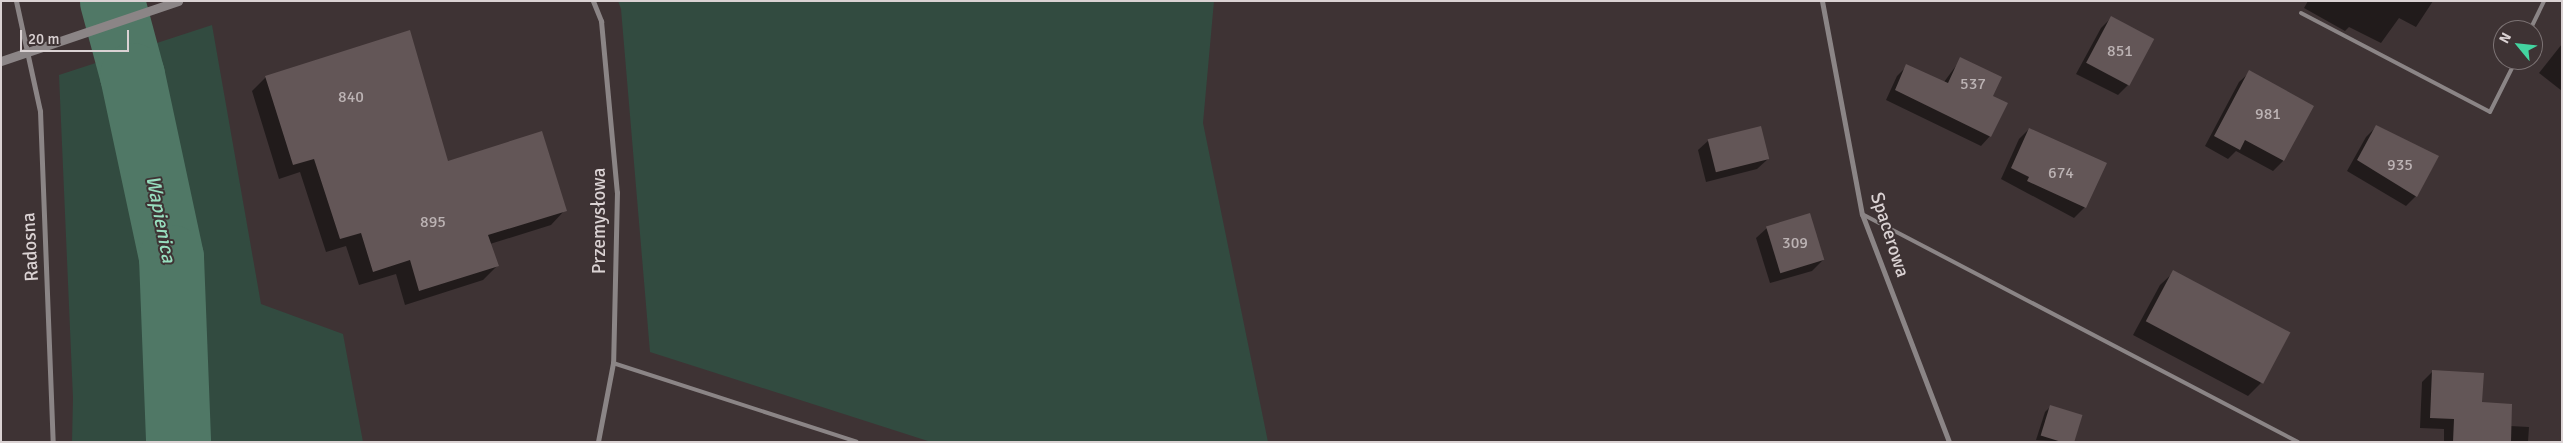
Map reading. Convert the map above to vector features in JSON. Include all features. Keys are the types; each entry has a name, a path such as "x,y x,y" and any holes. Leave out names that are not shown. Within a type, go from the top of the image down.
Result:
{"street":[{"name":"Radosna","path":"16,1 40,111 53,442"},
{"path":"1,61 178,1"},
{"name":"Przemysłowa","path":"593,1 601,21 618,192 613,363 598,442"},
{"name":"Spacerowa","path":"1822,1 1862,214 1948,442"}],"lane":[{"path":"2535,20 2544,1"},
{"path":"2301,13 2490,112 2511,70"},
{"path":"1862,214 2298,442"},
{"path":"613,363 857,442"}],"green space":[{"path":"618,1 1214,1 1203,123 1268,442 931,442 650,352 621,9"},
{"path":"212,25 261,304 343,334 363,442 72,442 73,398 59,75"}],"building":[{"path":"2111,16 2154,39 2129,86 2086,63"},
{"path":"410,30 448,161 542,131 567,211 488,235 499,266 419,291 410,260 373,272 361,233 340,239 314,159 293,165 265,76"},
{"path":"1960,57 2002,77 1993,96 2008,103 1991,137 1895,90 1906,64 1948,83"},
{"path":"2249,70 2314,106 2284,161 2245,140 2240,150 2214,136"},
{"path":"2376,125 2439,156 2417,197 2357,160"},
{"path":"1761,126 1769,159 1716,172 1708,139"},
{"path":"2029,128 2107,163 2086,208 2027,181 2029,177 2011,168"},
{"path":"1810,213 1824,260 1780,273 1766,226"},
{"path":"2173,270 2290,332 2263,384 2146,321"},
{"path":"2432,370 2484,373 2482,402 2512,404 2511,442 2453,442 2454,419 2430,418"},
{"path":"2050,405 2083,415 2074,442 2062,442 2041,436"}],"waterway":[{"name":"Wapienica","path":"112,1 132,75 171,257 178,442"}]}
